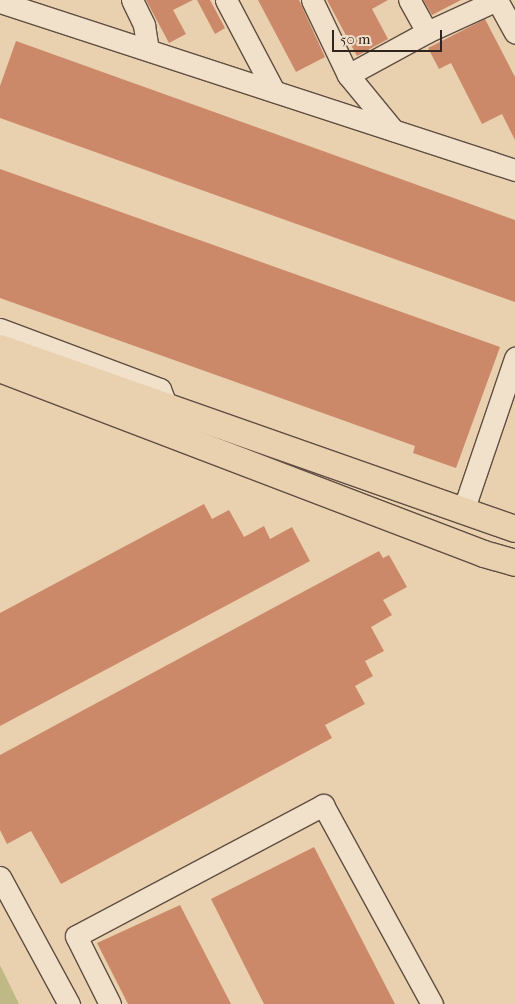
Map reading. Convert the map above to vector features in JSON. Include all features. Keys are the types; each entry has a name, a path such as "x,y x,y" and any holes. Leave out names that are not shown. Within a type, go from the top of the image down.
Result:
{"main road":[{"path":"0,348 484,554 515,563"},
{"path":"0,369 463,511 515,530"}],"lane":[{"path":"132,0 144,25 148,50"},
{"path":"226,0 274,91"},
{"path":"312,0 348,75 394,131"},
{"path":"410,0 427,32"},
{"path":"0,1 515,170"},
{"path":"348,75 427,32 498,1 515,33"},
{"path":"0,328 160,389 163,418"},
{"path":"463,511 515,358"},
{"path":"110,1004 76,936 323,805 432,1004"},
{"path":"0,877 69,1004"}],"shaded area":[{"path":"0,965 19,1004 0,1004"}],"building":[{"path":"146,0 193,0 173,10 186,34 169,43"},
{"path":"197,0 210,0 225,28 215,34"},
{"path":"258,0 299,0 325,57 296,72"},
{"path":"327,0 388,0 372,9 388,39 357,56"},
{"path":"423,0 461,0 432,15"},
{"path":"485,19 515,77 515,140 502,114 482,124 451,63 439,69 428,48"},
{"path":"16,41 515,220 515,302 0,118 0,86"},
{"path":"0,169 500,347 456,468 413,453 415,446 0,298"},
{"path":"204,504 212,519 229,510 244,537 264,526 270,539 292,527 310,561 0,726 0,613"},
{"path":"379,551 383,558 389,555 407,587 383,600 392,615 371,627 384,651 365,661 373,676 355,686 365,704 325,725 332,738 61,884 31,831 7,844 0,830 0,755"},
{"path":"314,847 395,1004 264,1004 211,899"},
{"path":"180,905 231,1004 128,1004 97,943"}]}
